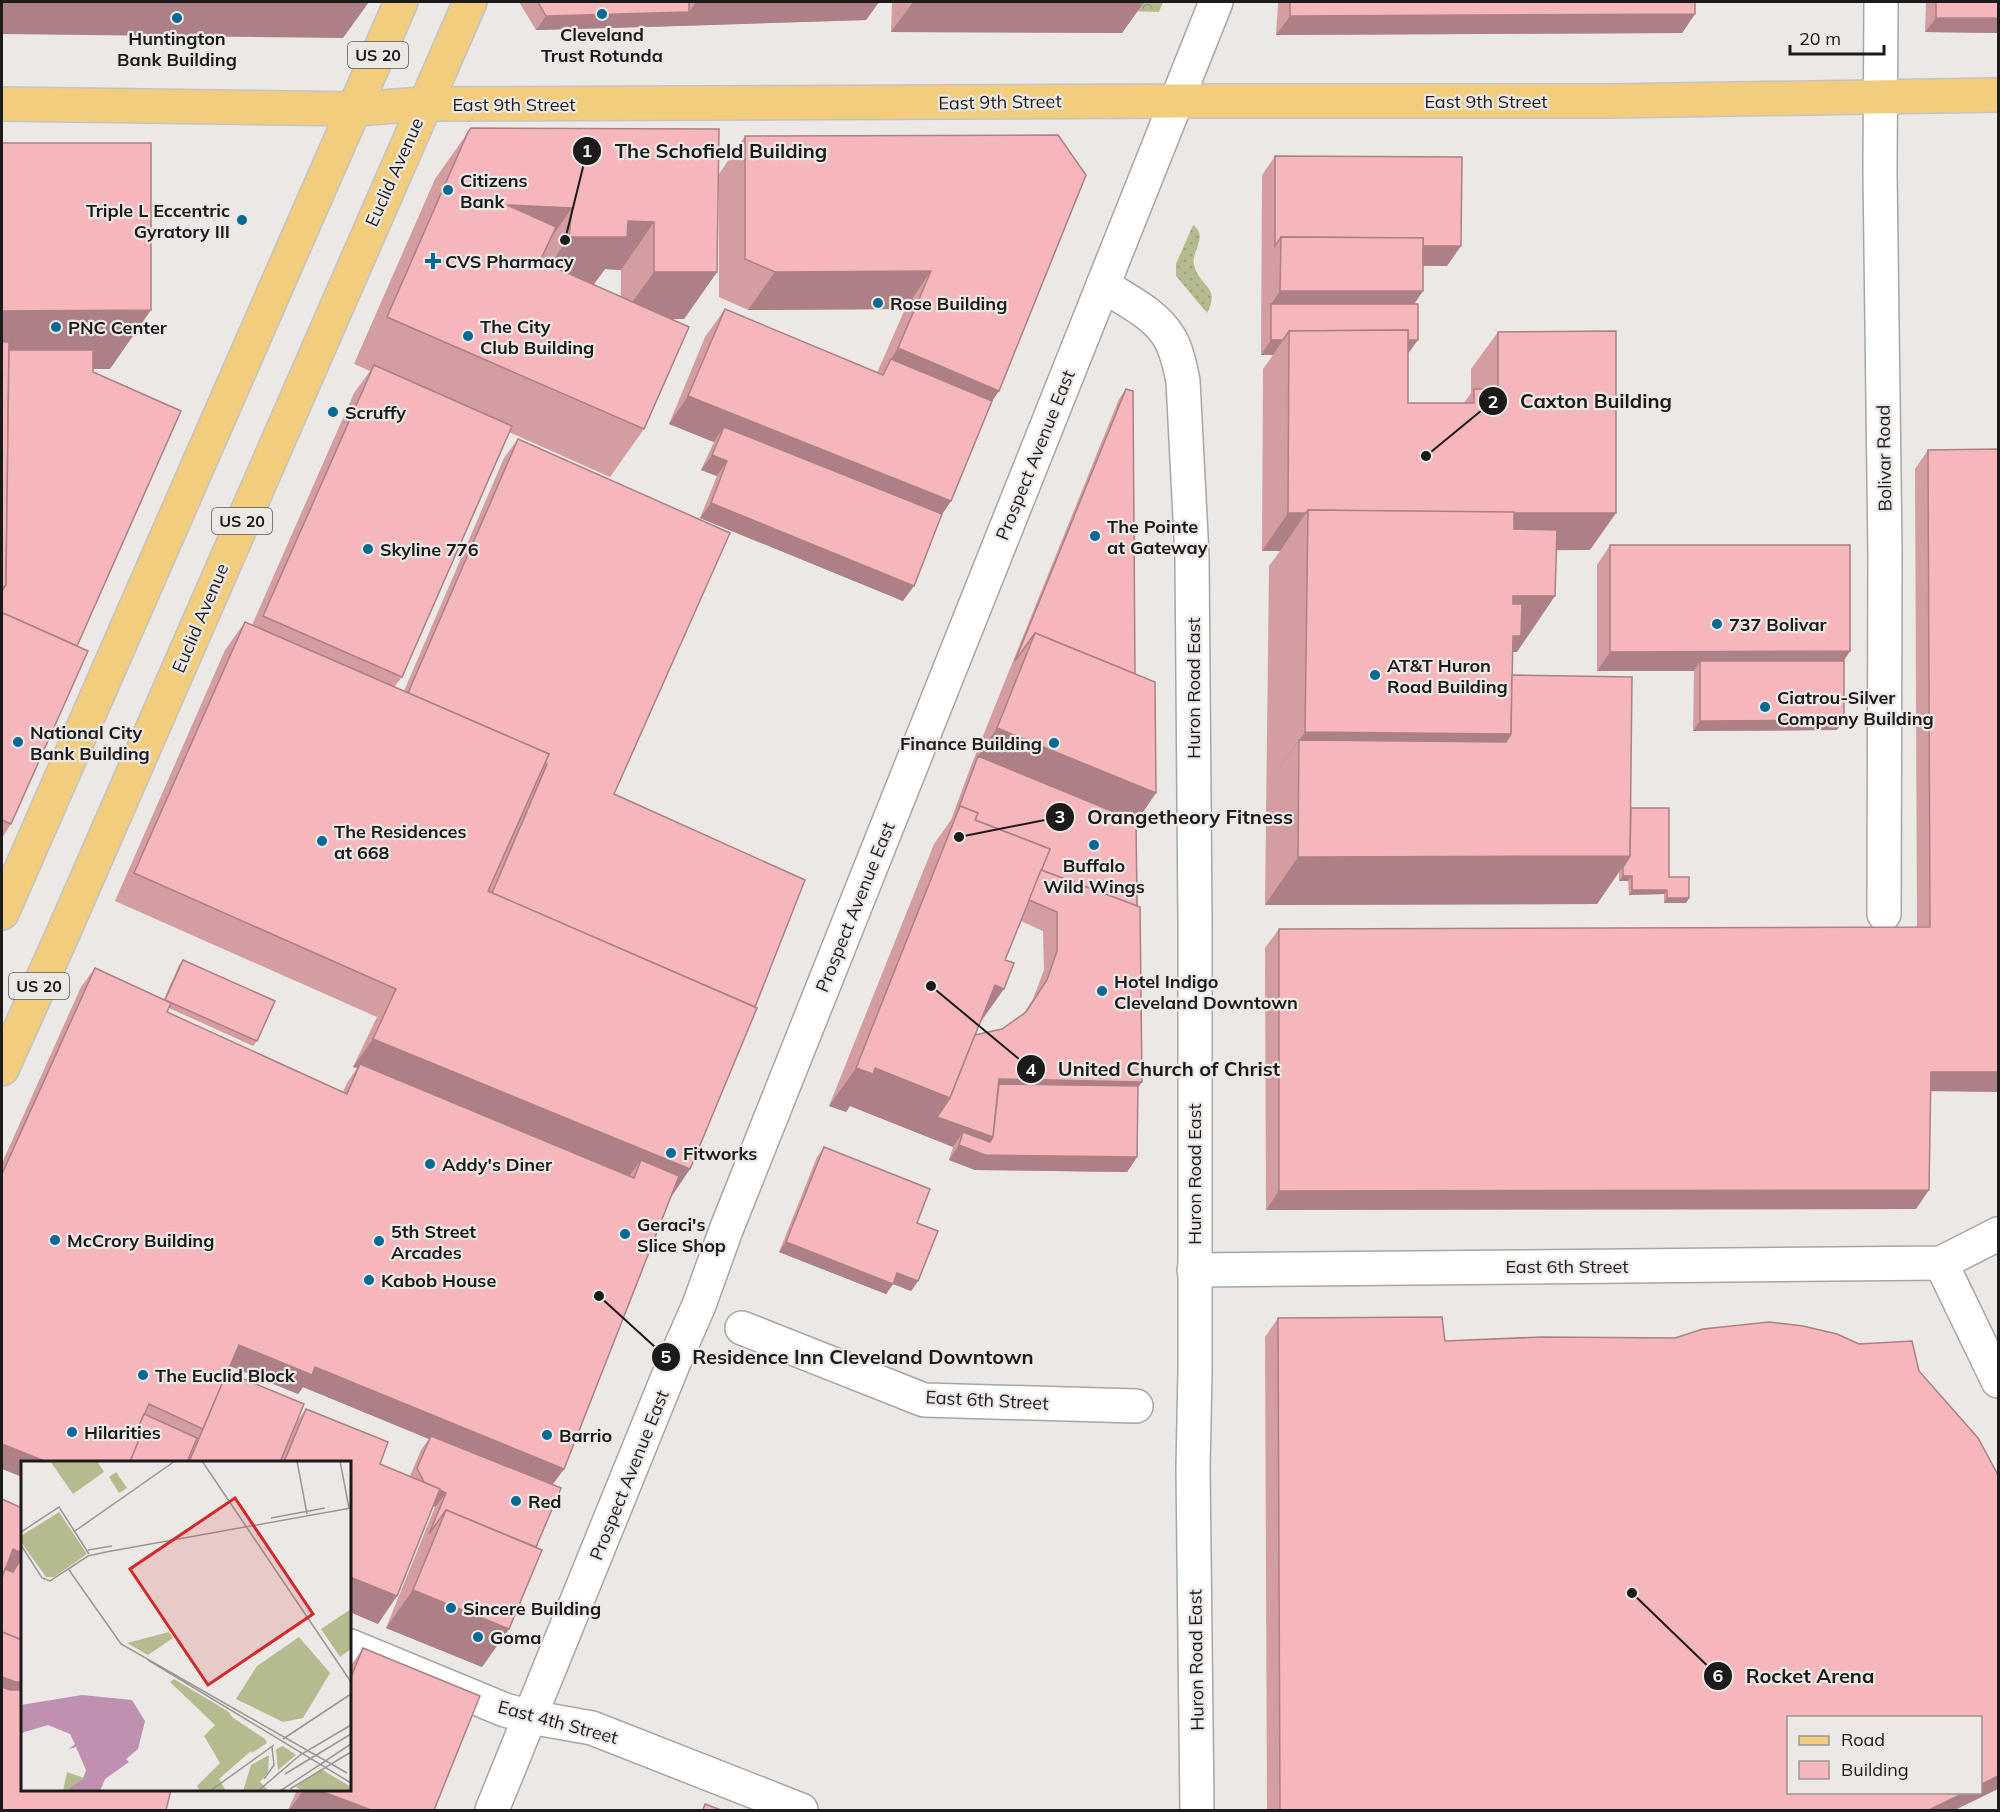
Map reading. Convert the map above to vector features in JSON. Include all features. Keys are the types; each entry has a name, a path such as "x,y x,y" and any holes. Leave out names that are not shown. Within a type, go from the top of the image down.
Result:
{"main road":[{"name":"US 20","path":"2,913 401,2"},
{"name":"Euclid Avenue","path":"2,1069 9,1030 61,938 423,104 470,2"},
{"name":"East 9th Street","path":"2,104 354,109 423,104 1176,100 1610,101 1998,95"}],"street":[{"name":"Prospect Avenue East","path":"492,1810 699,1305 726,1230 1216,2"},
{"name":"Bolivar Road","path":"1881,2 1885,554 1884,914"},
{"name":"Huron Road East","path":"1103,285 1148,314 1169,336 1179,362 1183,381 1192,568 1195,911 1193,1480 1197,1810"},
{"name":"East 6th Street","path":"1194,1270 1941,1263 1998,1234"},
{"path":"1941,1263 1998,1381"},
{"name":"East 6th Street","path":"742,1328 924,1400 1136,1406"},
{"name":"East 4th Street","path":"351,1646 505,1710 592,1728 801,1810"}],"green space":[{"path":"1125,2 1163,2 1159,12 1125,11"},
{"path":"1193,225 1198,229 1200,239 1194,265 1212,297 1207,313 1176,276 1176,264"}],"building":[{"path":"538,2 689,2 689,12 546,16"},
{"path":"1290,2 1695,2 1695,14 1290,16"},
{"path":"1936,2 1998,2 1998,18 1936,18"},
{"path":"471,128 719,129 717,272 654,272 654,222 628,221 627,237 569,237 572,208 507,205 556,227 540,261 689,327 644,429 387,317"},
{"name":"Rose Building","path":"1058,135 1086,175 999,391 898,348 931,271 775,272 745,259 745,136"},
{"path":"2,143 151,143 151,310 2,311"},
{"path":"1275,156 1462,157 1461,246 1423,246 1423,238 1281,237 1275,246"},
{"path":"1281,237 1423,238 1423,291 1280,291"},
{"path":"1271,304 1418,304 1418,340 1408,340 1408,330 1289,331 1283,340 1271,340"},
{"path":"725,309 883,375 891,359 992,401 951,501 688,396"},
{"path":"1408,330 1408,403 1474,403 1474,389 1498,389 1498,332 1616,331 1616,513 1308,510 1306,513 1288,513 1289,331"},
{"path":"2,342 9,342 6,585 2,588"},
{"path":"9,350 93,350 93,372 181,411 77,646 3,613 2,616 2,591 6,585"},
{"name":"Skyline 776","path":"374,365 512,426 402,677 263,616"},
{"name":"The Pointe at Gateway","path":"1126,389 1133,391 1135,674 1035,633 1015,661"},
{"path":"724,427 942,514 914,586 711,503 727,461 712,455"},
{"path":"518,439 730,533 614,794 805,880 755,1007 492,893 547,764 545,763 549,754 408,693"},
{"path":"1998,449 1998,1072 1931,1072 1929,1190 1279,1191 1279,929 1930,927 1928,450"},
{"name":"AT&T Huron Road Building","path":"1308,510 1514,512 1514,529 1557,530 1555,596 1513,596 1513,604 1522,604 1521,636 1513,636 1511,734 1305,732"},
{"name":"737 Bolivar","path":"1610,545 1850,545 1850,651 1610,652"},
{"path":"3,613 88,651 11,824 2,820"},
{"path":"245,622 549,754 488,891 757,1008 690,1169 373,1039 396,989 134,873"},
{"path":"1035,633 1155,682 1156,793 997,728"},
{"name":"Ciatrou-Silver Company Building","path":"1700,661 1844,661 1844,720 1700,721"},
{"path":"1512,675 1632,677 1630,856 1298,857 1299,740 1506,742 1511,734"},
{"path":"978,756 1136,821 1137,906 1041,870 1050,849 975,820 978,813 960,806 958,810"},
{"path":"960,806 978,813 975,820 1050,849 1005,960 1014,963 1004,989 995,985 950,1098 875,1068 873,1074 856,1068"},
{"path":"1631,808 1669,808 1669,877 1689,877 1689,898 1667,898 1667,890 1632,890 1632,876 1623,876 1623,867 1630,856"},
{"path":"1041,870 1140,907 1142,1082 999,1079 993,1137 937,1117 950,1098 975,1035 1002,1029 1026,1012 1047,980 1057,951 1057,912 1029,900"},
{"path":"183,960 275,1001 257,1041 165,1000"},
{"name":"5th Street Arcades","path":"95,968 171,1003 167,1012 347,1094 360,1064 634,1178 641,1160 679,1176 564,1469 315,1367 312,1375 239,1345 203,1429 149,1404 138,1428 143,1430 130,1461 44,1461 2,1444 2,1174"},
{"path":"999,1084 1138,1086 1137,1157 985,1155 959,1145 963,1132 990,1142 993,1137"},
{"path":"824,1147 930,1189 917,1223 938,1231 918,1281 897,1273 893,1284 786,1242"},
{"path":"1442,1317 1445,1341 1541,1337 1675,1338 1703,1329 1769,1322 1803,1326 1837,1334 1859,1344 1912,1341 1919,1371 1978,1438 1998,1475 1998,1776 1982,1784 1982,1716 1787,1716 1787,1794 1962,1794 1929,1810 1280,1810 1278,1318"},
{"path":"227,1372 304,1404 280,1461 189,1461"},
{"path":"306,1409 388,1442 380,1464 440,1489 397,1596 351,1577 351,1461 284,1461"},
{"path":"144,1414 197,1438 187,1461 130,1461 143,1430 138,1428"},
{"path":"431,1436 561,1488 536,1547 446,1510 429,1534 446,1493 424,1482 417,1468"},
{"path":"2,1499 21,1508 21,1553 13,1549 2,1578"},
{"path":"446,1510 542,1550 509,1629 413,1590"},
{"path":"21,1559 21,1640 2,1632 2,1578 5,1569 13,1572"},
{"path":"2,1632 21,1640 21,1682 2,1677"},
{"path":"363,1648 480,1696 434,1810 371,1810 321,1791 351,1791 351,1678"},
{"path":"2,1687 21,1690 21,1791 171,1791 166,1810 2,1810"},
{"path":"705,1804 721,1810 703,1810"}],"place":[{"name":"Cleveland Trust Rotunda","path":"602,14"},
{"name":"Huntington Bank Building","path":"177,18"},
{"name":"Citizens Bank","path":"448,190"},
{"name":"Triple L Eccentric Gyratory III","path":"242,220"},
{"name":"The Schofield Building","path":"565,240"},
{"name":"CVS Pharmacy","path":"433,261"},
{"name":"Rose Building","path":"878,303"},
{"name":"PNC Center","path":"56,327"},
{"name":"The City Club Building","path":"468,336"},
{"name":"Scruffy","path":"333,412"},
{"name":"Caxton Building","path":"1426,456"},
{"name":"The Pointe at Gateway","path":"1095,536"},
{"name":"Skyline 776","path":"368,549"},
{"name":"737 Bolivar","path":"1717,624"},
{"name":"AT&T Huron Road Building","path":"1375,675"},
{"name":"Ciatrou-Silver Company Building","path":"1765,707"},
{"name":"National City Bank Building","path":"18,742"},
{"name":"Finance Building","path":"1054,743"},
{"name":"Orangetheory Fitness","path":"959,837"},
{"name":"The Residences at 668","path":"322,841"},
{"name":"Buffalo Wild Wings","path":"1094,845"},
{"name":"United Church of Christ","path":"931,986"},
{"name":"Hotel Indigo Cleveland Downtown","path":"1102,991"},
{"name":"Fitworks","path":"671,1153"},
{"name":"Addy's Diner","path":"430,1164"},
{"name":"Geraci's Slice Shop","path":"625,1234"},
{"name":"McCrory Building","path":"55,1240"},
{"name":"5th Street Arcades","path":"379,1241"},
{"name":"Kabob House","path":"369,1280"},
{"name":"Residence Inn Cleveland Downtown","path":"599,1296"},
{"name":"The Euclid Block","path":"143,1375"},
{"name":"Hilarities","path":"72,1432"},
{"name":"Barrio","path":"547,1435"},
{"name":"Red","path":"516,1501"},
{"name":"Rocket Arena","path":"1632,1593"},
{"name":"Sincere Building","path":"451,1608"},
{"name":"Goma","path":"478,1637"}]}
